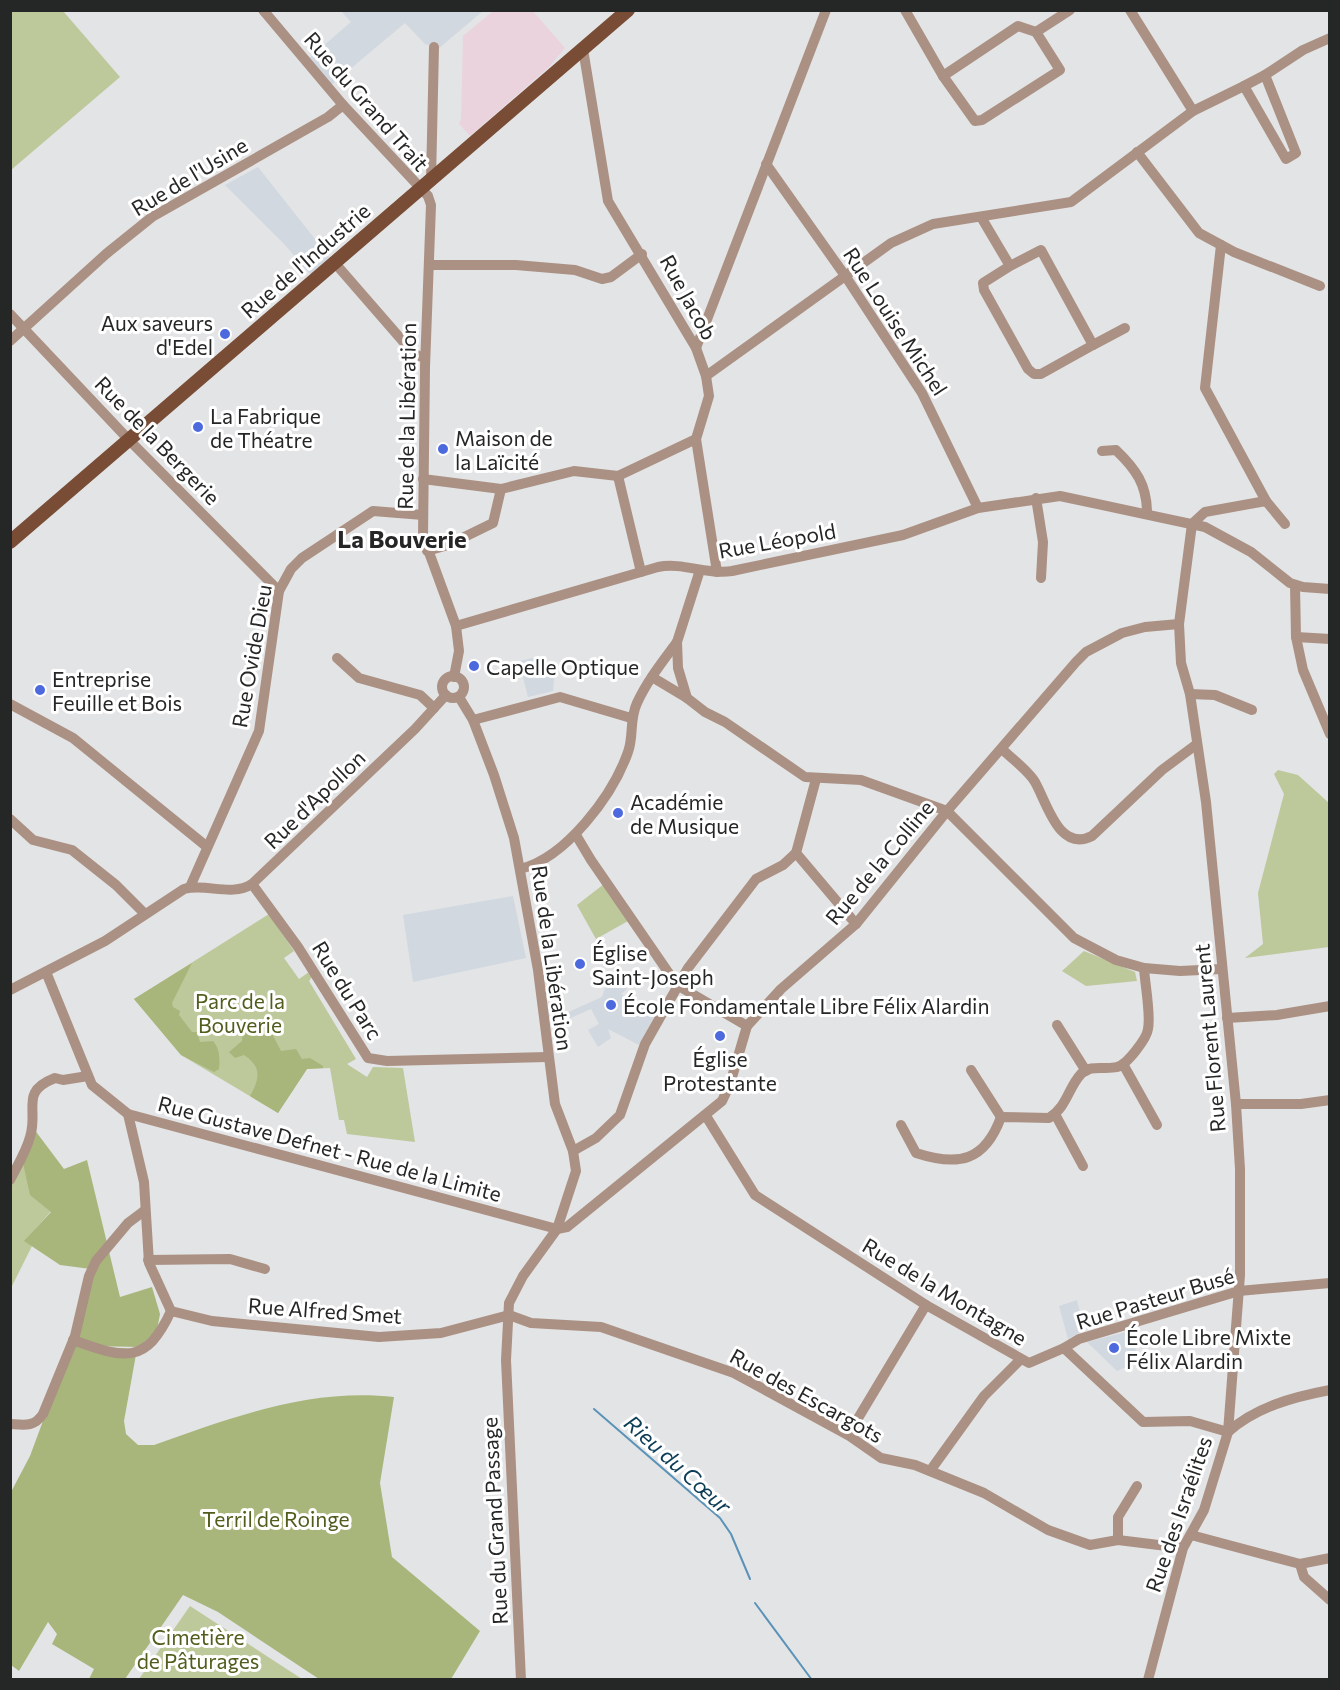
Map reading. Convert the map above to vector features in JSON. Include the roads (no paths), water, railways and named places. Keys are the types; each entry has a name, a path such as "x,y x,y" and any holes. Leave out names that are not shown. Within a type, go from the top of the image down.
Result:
{"main road":[{"name":"Rue de l'Industrie","path":"10,542 628,10"}],"street":[{"name":"Rue du Grand Trait","path":"263,10 419,190"},
{"path":"696,348 826,10"},
{"path":"905,10 944,76 975,121 982,120 1060,70 1035,32 1017,26 944,76"},
{"path":"1035,32 1070,10"},
{"path":"1130,10 1193,111"},
{"path":"706,376 891,243 933,225 1071,202 1193,111 1265,75 1303,50 1329,38"},
{"path":"431,180 434,47"},
{"name":"Rue Jacob","path":"583,49 608,201 642,254 696,348 706,376 709,396 696,439 717,572"},
{"path":"1244,86 1286,159 1296,153 1265,75"},
{"name":"Rue de l'Usine","path":"10,341 106,254 152,217 328,117 343,105"},
{"path":"1137,152 1195,229 1221,245 1320,286"},
{"name":"Rue Louise Michel","path":"766,164 846,277 922,393 978,508"},
{"name":"Rue de la Libération","path":"419,190 428,196 431,205 425,358 423,542 456,626 459,648 454,676"},
{"path":"981,217 1010,266"},
{"path":"1221,245 1205,388 1266,501 1286,524"},
{"path":"1093,345 1041,250 988,278 983,283 984,290 1028,369 1034,374 1041,374 1125,328"},
{"path":"430,266 516,265 575,270 602,279 611,277 642,254"},
{"path":"334,262 414,354 425,358"},
{"name":"Rue de la Bergerie","path":"10,314 129,440 279,591"},
{"path":"423,479 501,489 574,471 618,476 696,439"},
{"path":"1102,451 1116,450 1134,467 1144,486 1148,513"},
{"path":"618,476 640,572"},
{"path":"427,551 448,545 493,523 501,489"},
{"name":"Rue Léopold","path":"456,626 671,565 717,572 903,536 978,508 1036,498 1071,496 1192,524 1228,538 1295,585 1329,589"},
{"path":"1036,498 1043,542 1041,578"},
{"path":"1192,524 1205,512 1266,501"},
{"name":"Rue Ovide Dieu","path":"190,887 206,846 259,731 279,591 291,569 302,558 373,511 423,515"},
{"name":"Rue Florent Laurent","path":"1192,524 1179,624 1181,663 1190,694 1203,781 1236,1104 1240,1169 1239,1291 1228,1432"},
{"path":"520,869 535,866 576,835 620,772 630,748 631,718 652,677 677,642 700,570"},
{"path":"1295,585 1296,637 1303,670 1329,733"},
{"name":"Rue de la Colline","path":"556,1229 567,1227 722,1101 730,1084 747,1026 781,989 856,924 947,811 1086,652 1122,633 1145,627 1179,624"},
{"path":"1296,637 1329,639"},
{"path":"677,642 678,668 687,698"},
{"path":"337,658 359,678 420,695 434,708"},
{"path":"454,676 460,679 464,686 459,697 451,698 446,695 443,684 448,678 454,676"},
{"path":"652,677 805,777 861,780 947,811 1074,938 1116,960 1144,968 1180,971 1222,969"},
{"path":"1190,694 1215,695 1252,710"},
{"name":"Rue d'Apollon","path":"252,884 446,695"},
{"name":"Rue de la Libération","path":"459,697 473,720 506,808 520,869 538,970 555,1104 573,1151 576,1172 556,1229"},
{"path":"473,720 560,697 584,702 631,718"},
{"path":"10,704 73,738 206,846"},
{"path":"1002,748 1034,780 1059,827 1074,840 1081,840 1092,836 1162,770 1197,744"},
{"path":"573,1151 596,1138 620,1115 645,1044 677,986 756,879 783,864 795,853 816,779"},
{"path":"10,819 33,840 72,850 116,885 145,914"},
{"path":"576,835 677,986 747,1026"},
{"path":"795,853 856,924"},
{"path":"10,990 105,941 179,891 190,887 235,890 252,884"},
{"name":"Rue du Parc","path":"252,884 309,966 359,1048 374,1061 548,1057"},
{"path":"1001,1117 1049,1118 1062,1108 1082,1073 1092,1068 1118,1067 1129,1060 1148,1030 1144,968"},
{"path":"10,1180 31,1135 31,1102 40,1085 55,1078 63,1080 88,1076 46,972"},
{"path":"1227,1018 1277,1015 1329,1006"},
{"path":"1057,1025 1086,1071"},
{"path":"1123,1064 1157,1125"},
{"path":"971,1070 1001,1117"},
{"name":"Rue Gustave Defnet - Rue de la Limite","path":"88,1076 98,1092 128,1114 556,1229"},
{"path":"1236,1104 1301,1104 1329,1100"},
{"path":"73,1340 117,1352 139,1352 154,1343 161,1334 171,1311 148,1260 144,1182 128,1114"},
{"path":"1055,1114 1083,1166"},
{"name":"Rue de la Montagne","path":"706,1116 755,1195 926,1305 1020,1360 1029,1363 1064,1348"},
{"path":"900,1125 916,1153 930,1158 962,1158 980,1153 987,1145 1001,1117"},
{"path":"10,1424 37,1423 46,1408 73,1340 89,1275 96,1261 128,1223 144,1211"},
{"path":"509,1315 509,1303 523,1276 556,1229"},
{"path":"148,1260 230,1258 265,1269"},
{"name":"Rue Pasteur Busé","path":"1064,1348 1079,1339 1239,1291 1329,1283"},
{"path":"848,1435 926,1305"},
{"name":"Rue Alfred Smet","path":"171,1311 212,1321 379,1337 441,1333 509,1315"},
{"name":"Rue du Grand Passage","path":"509,1315 506,1360 520,1680"},
{"name":"Rue des Escargots","path":"509,1315 531,1323 601,1327 655,1343 734,1373 848,1435 882,1458 930,1471 984,1493 1048,1530 1090,1545 1118,1540 1183,1548"},
{"path":"1064,1348 1143,1422 1190,1421 1228,1432 1244,1418 1298,1396 1329,1390"},
{"path":"930,1471 984,1396 1020,1360"},
{"name":"Rue des Israélites","path":"1148,1680 1183,1548 1204,1510 1228,1432"},
{"path":"1118,1540 1118,1517 1137,1486"},
{"path":"1191,1535 1300,1564 1329,1558"},
{"path":"1300,1564 1304,1577 1329,1600"}],"waterway":[{"name":"Rieu du Cœur","path":"594,1409 720,1518 731,1534 750,1579"},
{"name":"Rieu du Cœur","path":"755,1603 812,1680"}],"place":[{"name":"Aux saveurs d'Edel","path":"225,334"},
{"name":"La Fabrique de Théatre","path":"198,427"},
{"name":"Maison de la Laïcité","path":"443,449"},
{"name":"Capelle Optique","path":"474,666"},
{"name":"Entreprise Feuille et Bois","path":"40,690"},
{"name":"Académie de Musique","path":"618,813"},
{"name":"Église Saint-Joseph","path":"580,964"},
{"name":"École Fondamentale Libre Félix Alardin","path":"611,1005"},
{"name":"Église Protestante","path":"720,1036"},
{"name":"École Libre Mixte Félix Alardin","path":"1114,1348"}],"district":[{"name":"La Bouverie","path":"402,538"}],"park label":[{"name":"Parc de la Bouverie","path":"240,1012"},
{"name":"Terril de Roinge","path":"276,1518"},
{"name":"Cimetière de Pâturages","path":"198,1648"}]}
